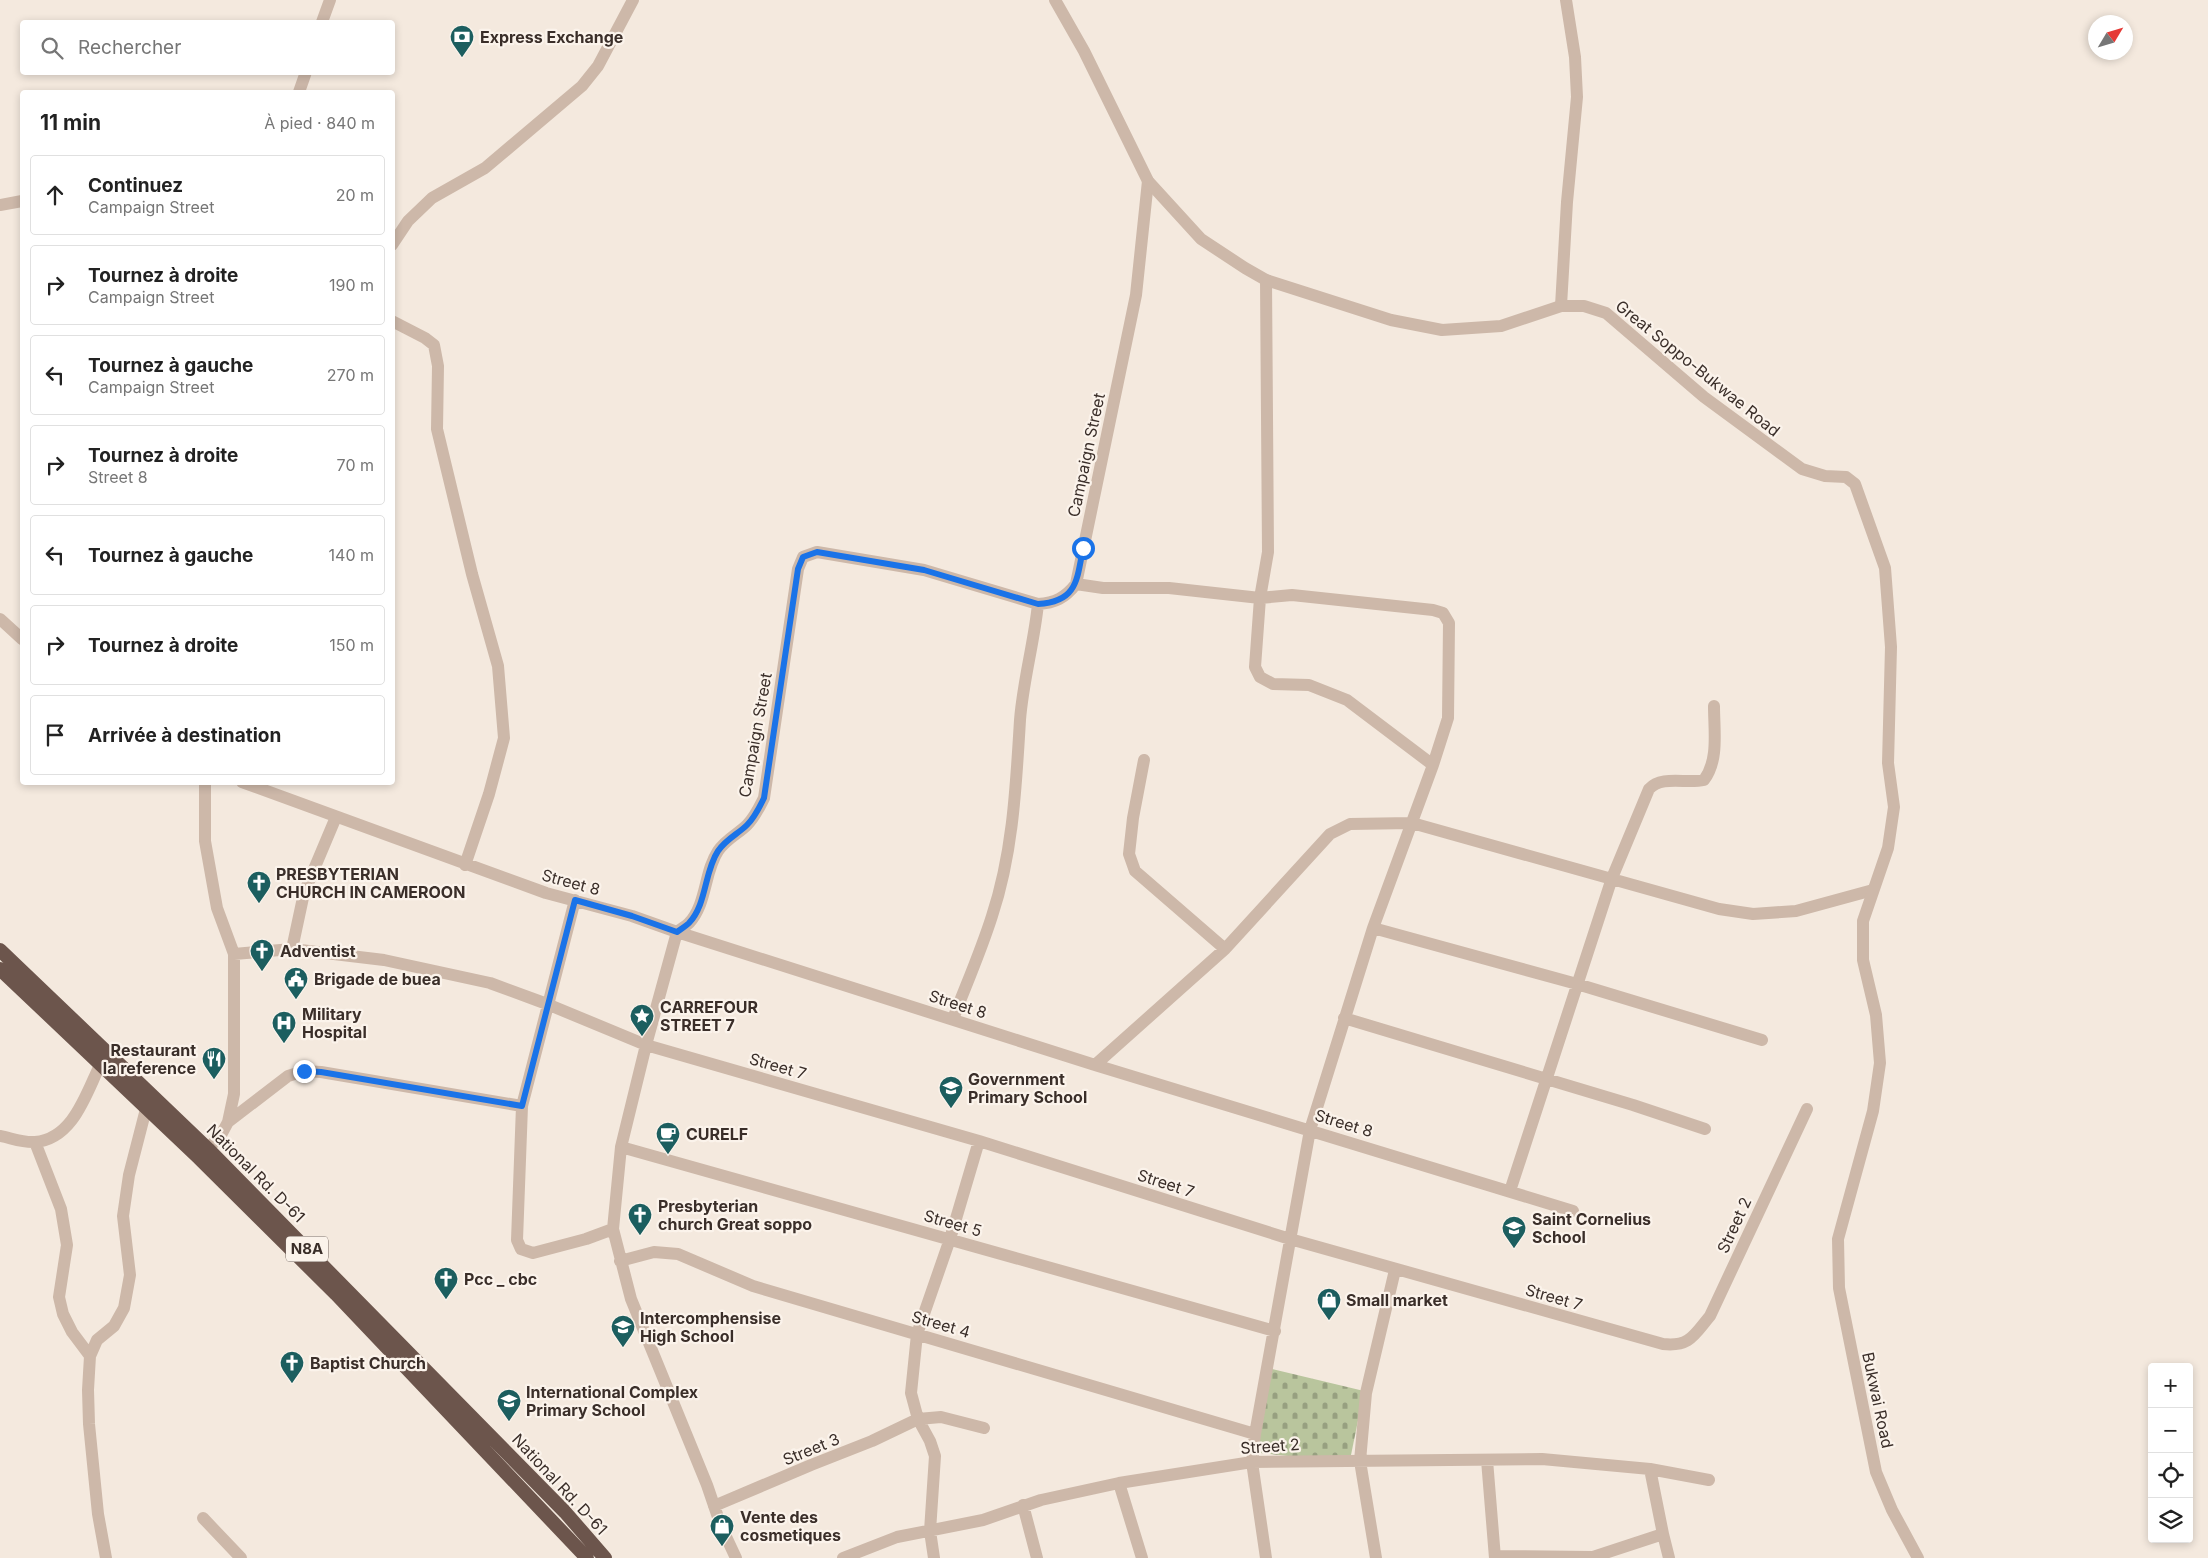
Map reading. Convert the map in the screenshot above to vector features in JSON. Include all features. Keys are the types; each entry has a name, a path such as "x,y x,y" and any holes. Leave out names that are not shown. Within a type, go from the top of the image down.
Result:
{"highway":[{"name":"National Rd. D-61","path":"0,950 565,1512 605,1558"},
{"name":"National Rd. D-61","path":"0,969 146,1109 204,1154 587,1558"}],"street":[{"path":"323,20 330,0"},
{"path":"395,240 408,221 432,198 485,168 582,86 598,66 633,0"},
{"name":"Great Soppo-Bukwae Road","path":"1055,0 1084,51 1148,181 1201,239 1266,280 1391,320 1442,330 1501,326 1561,306 1584,306 1606,313 1704,397 1802,469 1825,476 1846,477 1855,484 1885,568 1891,647 1888,763 1894,807 1888,848 1863,921 1863,960 1876,1015 1880,1063 1873,1111 1838,1239"},
{"path":"1561,306 1567,202 1577,97 1576,57 1566,0"},
{"path":"300,90 305,75"},
{"name":"Campaign Street","path":"1076,584 1136,295 1148,181"},
{"path":"0,205 20,201"},
{"path":"1266,280 1268,552 1260,598 1255,667 1260,677 1273,684 1309,684 1347,700 1433,766"},
{"path":"395,323 425,338 434,346 438,366 437,430 472,574 498,666 504,738 489,794 465,865"},
{"name":"Campaign Street","path":"736,1558 654,1360 631,1299 613,1229 621,1147 646,1045 677,932 690,922 702,899 709,870 718,851 730,837 746,826 756,814 764,798 798,569 803,557 817,552 924,570 1038,604"},
{"path":"953,1019 992,915 1006,862 1014,815 1020,720 1038,604 1052,603 1066,596 1076,584 1103,588 1169,588 1260,598 1292,595 1433,610 1443,613 1449,623 1448,718 1433,766 1373,928 1310,1130 1255,1434 1252,1462 1266,1558"},
{"path":"0,619 20,637"},
{"path":"1510,1191 1612,878 1649,789 1654,784 1663,781 1691,783 1704,780 1712,770 1714,706"},
{"path":"1144,760 1133,818 1129,854 1135,871 1225,949"},
{"path":"204,1154 221,1135 228,1122 234,1094 234,954 217,908 206,841 205,785"},
{"name":"Street 8","path":"250,785 546,893 632,916 1095,1065 1573,1211"},
{"path":"292,949 304,893 336,817"},
{"path":"1095,1065 1225,949 1330,834 1350,824 1412,823 1720,909 1753,914 1796,911 1873,890"},
{"path":"575,900 522,1106 517,1240 521,1249 533,1253 586,1239 613,1229"},
{"path":"1373,928 1577,984 1762,1040"},
{"name":"Street 7","path":"234,954 292,949 384,960 481,981 547,1004 646,1045 979,1141 1290,1239 1396,1270 1663,1344 1678,1346"},
{"path":"1344,1018 1633,1105 1705,1129"},
{"path":"0,1136 35,1142 52,1138 65,1128 75,1116 100,1065"},
{"path":"228,1122 288,1076 304,1071 321,1072 522,1106"},
{"path":"106,1558 98,1514 89,1424 90,1356 96,1340 114,1326 124,1308 130,1275 123,1216 131,1166 146,1109"},
{"name":"Street 2","path":"1678,1346 1691,1340 1710,1316 1807,1109"},
{"path":"934,1558 930,1531 935,1456 930,1441 918,1419 911,1393 917,1334 950,1239 979,1141"},
{"path":"35,1142 61,1209 67,1245 59,1297 61,1306 72,1332 90,1356"},
{"name":"Street 5","path":"621,1147 1275,1331"},
{"name":"Bukwai Road","path":"1838,1239 1839,1288 1876,1472 1892,1510 1918,1558"},
{"name":"Street 4","path":"620,1261 654,1252 678,1254 753,1286 1255,1434"},
{"path":"1376,1558 1360,1461 1366,1393 1396,1270"},
{"path":"918,1419 941,1417 984,1428"},
{"name":"Street 3","path":"714,1506 872,1441 918,1419"},
{"name":"Street 2","path":"843,1558 897,1537 983,1520 1023,1505 1119,1483 1252,1462 1542,1459 1650,1468 1709,1480"},
{"path":"1487,1460 1495,1557 1593,1557 1663,1534"},
{"path":"1650,1468 1669,1558"},
{"path":"1119,1483 1142,1558"},
{"path":"1023,1505 1037,1558"},
{"path":"203,1518 240,1558"}],"green space":[{"path":"1268,1368 1364,1391 1350,1460 1306,1458 1251,1452"}],"place":[{"name":"Express Exchange","path":"462,58"},
{"name":"PRESBYTERIAN CHURCH IN CAMEROON","path":"259,904"},
{"name":"Adventist","path":"262,972"},
{"name":"Brigade de buea","path":"296,1000"},
{"name":"CARREFOUR STREET 7","path":"642,1037"},
{"name":"Military Hospital","path":"284,1044"},
{"name":"Restaurant la reference","path":"214,1080"},
{"name":"Government Primary School","path":"951,1109"},
{"name":"CURELF","path":"668,1155"},
{"name":"Presbyterian church Great soppo","path":"640,1236"},
{"name":"Saint Cornelius School","path":"1514,1249"},
{"name":"Pcc _ cbc","path":"446,1300"},
{"name":"Small market","path":"1329,1321"},
{"name":"Intercomphensise High School","path":"623,1348"},
{"name":"Baptist Church","path":"292,1384"},
{"name":"International Complex Primary School","path":"509,1422"},
{"name":"Vente des cosmetiques","path":"722,1547"}],"route":[{"path":"304,1071 321,1072 522,1106 575,900 632,916 677,932 690,922 702,899 709,870 718,851 730,837 746,826 756,814 764,798 798,569 803,557 817,552 924,570 1038,604 1052,603 1066,596 1076,584 1083,548"}]}
